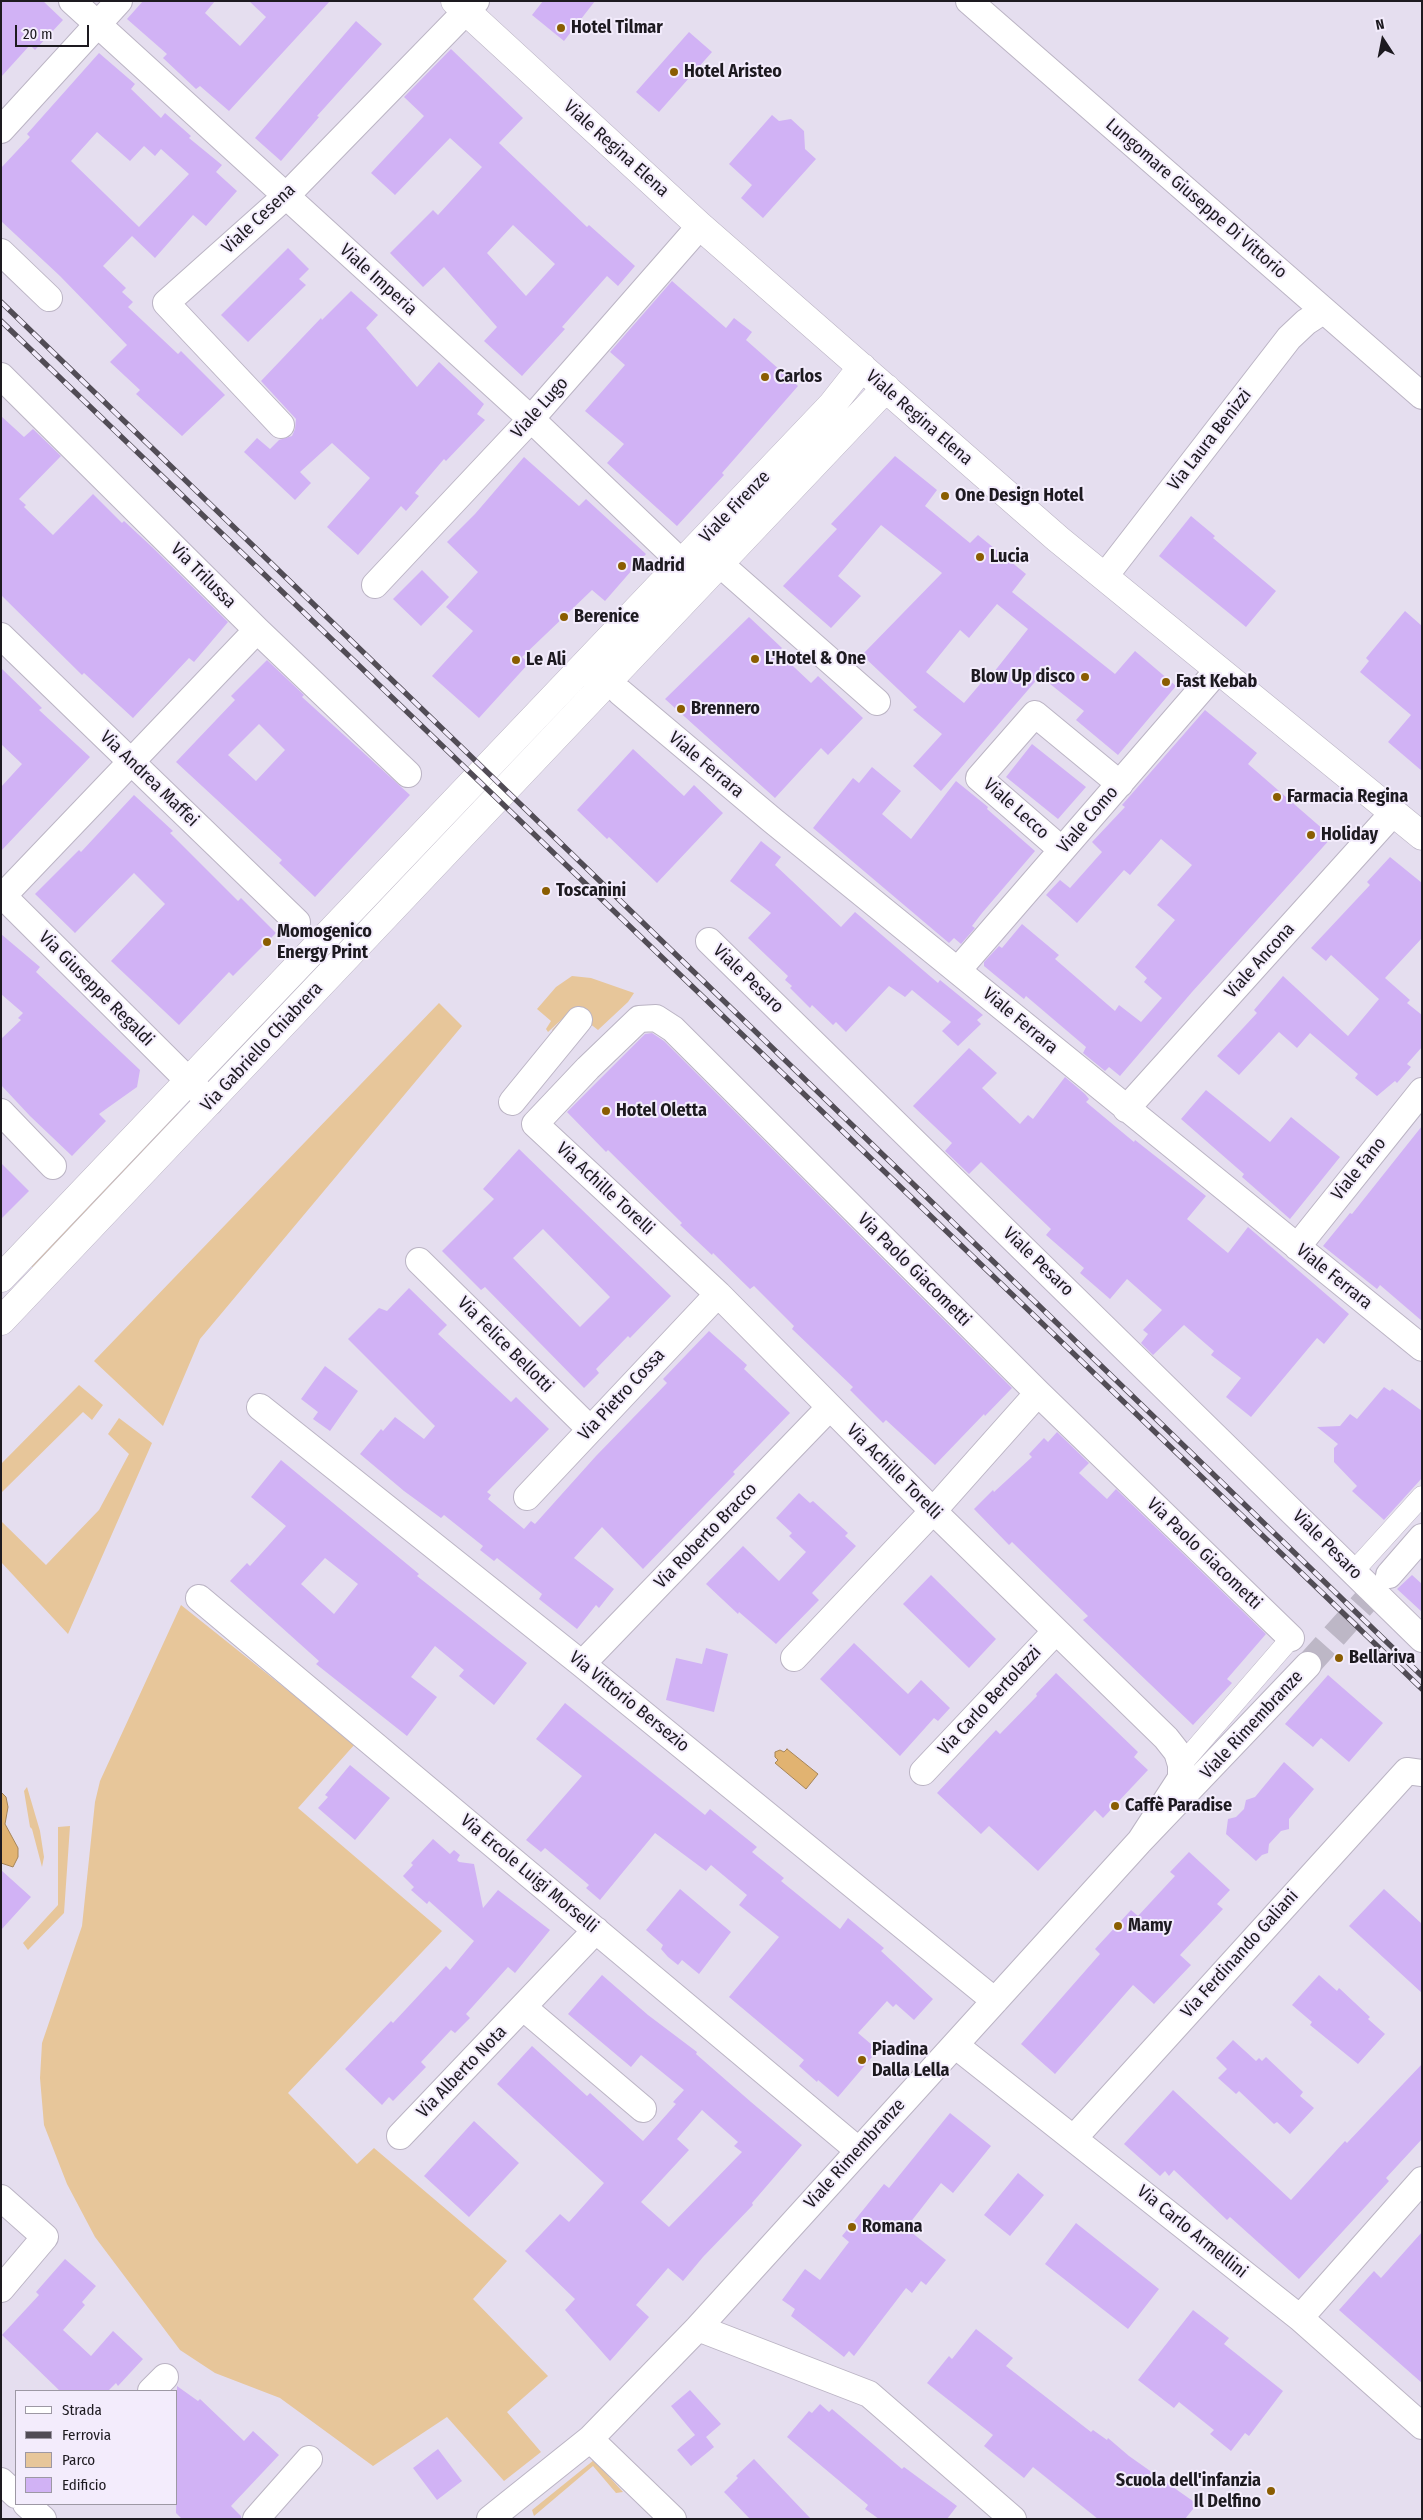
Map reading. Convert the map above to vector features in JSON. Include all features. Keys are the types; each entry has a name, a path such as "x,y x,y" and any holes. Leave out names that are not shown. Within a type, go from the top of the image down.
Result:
{"street":[{"name":"Viale Imperia","path":"72,1 531,419 682,562"},
{"path":"1,130 119,1"},
{"name":"Lungomare Giuseppe Di Vittorio","path":"969,1 1422,396"},
{"name":"Viale Cesena","path":"281,424 166,303 286,196 466,5"},
{"name":"Viale Regina Elena","path":"466,5 700,226 1058,539 1422,836"},
{"name":"Viale Lugo","path":"375,585 531,419 700,226"},
{"path":"1,252 49,298"},
{"name":"Via Laura Benizzi","path":"1105,576 1290,336 1323,311"},
{"name":"Viale Firenze","path":"501,753 832,404 862,367"},
{"name":"Via Trilussa","path":"1,376 257,630 408,774"},
{"name":"Viale Firenze","path":"522,773 886,388"},
{"path":"682,562 720,564"},
{"name":"Viale Firenze","path":"720,564 877,702"},
{"path":"2,896 257,630"},
{"name":"Via Andrea Maffei","path":"1,636 296,922"},
{"name":"Viale Como","path":"958,970 1218,670"},
{"name":"Viale Ferrara","path":"620,692 772,820 1422,1348"},
{"name":"Viale Lecco","path":"1062,850 979,778 1034,714 1120,784"},
{"name":"Via Gabriello Chiabrera","path":"1,1278 501,753"},
{"name":"Via Gabriello Chiabrera","path":"1,1321 522,773"},
{"name":"Viale Ancona","path":"1126,1109 1393,813"},
{"name":"Via Giuseppe Regaldi","path":"2,896 210,1102"},
{"name":"Viale Pesaro","path":"709,940 1372,1582 1422,1639"},
{"name":"Via Paolo Giacometti","path":"535,1124 588,1068 639,1019 656,1018 672,1029 1038,1393 1291,1638"},
{"path":"512,1102 559,1042 579,1020"},
{"path":"559,1042 588,1068"},
{"name":"Viale Fano","path":"1297,1247 1420,1099"},
{"path":"1,1112 53,1166"},
{"name":"Via Achille Torelli","path":"535,1124 718,1294 933,1511 1166,1738 1177,1752 1181,1765"},
{"name":"Via Felice Bellotti","path":"419,1261 590,1430"},
{"name":"Via Pietro Cossa","path":"527,1497 718,1294"},
{"path":"794,1658 933,1511 1038,1393"},
{"name":"Via Vittorio Bersezio","path":"260,1407 582,1664 995,2001"},
{"name":"Via Roberto Bracco","path":"582,1664 830,1407"},
{"path":"1372,1582 1422,1496"},
{"path":"1372,1582 1422,1537"},
{"path":"1372,1582 1422,1549"},
{"name":"Via Ercole Luigi Morselli","path":"199,1598 858,2150"},
{"name":"Via Carlo Bertolazzi","path":"923,1772 1056,1630"},
{"path":"1140,1841 1181,1778 1181,1765 1291,1638"},
{"name":"Viale Rimembranze","path":"490,2519 590,2439 698,2328 1140,1841 1308,1665"},
{"name":"Via Ferdinando Galiani","path":"1074,2138 1414,1772"},
{"name":"Via Alberto Nota","path":"400,2136 524,2008 596,1930"},
{"path":"524,2008 643,2109"},
{"name":"Via Carlo Armellini","path":"955,2045 1300,2318 1422,2426"},
{"path":"1300,2318 1422,2180"},
{"path":"1,2198 45,2238 1,2289"},
{"path":"698,2328 869,2394 997,2514"},
{"path":"590,2439 673,2519"},
{"path":"256,2519 309,2459"},
{"path":"1,2481 15,2494"}],"green space":[{"path":"572,976 591,978 634,993 628,1002 598,1030 575,1012 558,1038 552,1030 562,1019 548,1032 546,1029 551,1021 537,1009 556,987"},
{"path":"439,1003 462,1026 200,1339 163,1426 94,1361"},
{"path":"176,1112 180,1116 34,1269 30,1265"},
{"path":"79,1385 103,1405 92,1420 83,1412 1,1493 1,1464"},
{"path":"119,1418 152,1443 68,1634 1,1562 1,1521 46,1565 99,1510 129,1454 108,1434"},
{"path":"181,1605 355,1744 298,1808 442,1931 288,2093 357,2164 374,2148 507,2261 473,2299 548,2376 507,2412 541,2452 504,2481 447,2417 373,2466 280,2398 215,2373 180,2350 95,2237 67,2184 44,2125 40,2078 42,2043 82,1926 95,1802 100,1781"},
{"path":"27,1787 40,1831 44,1857 42,1867 30,1827 24,1791"},
{"path":"70,1826 64,1913 28,1950 23,1943 58,1905 58,1827"},
{"path":"594,2460 623,2492 616,2493 593,2466 534,2516 532,2510"}],"shaded area":[{"path":"787,1749 818,1774 806,1789 775,1763 778,1760 775,1757 775,1752 780,1750 784,1752"},
{"path":"1,1792 6,1797 8,1807 5,1824 18,1848 18,1857 13,1867 1,1863"}],"building":[{"path":"1,1 43,1 63,20 35,50 30,45 1,77"},
{"path":"143,1 215,1 205,13 240,46 266,17 249,1 330,1 229,111 200,86 196,89 163,58 167,54 127,19"},
{"name":"Hotel Tilmar","path":"543,1 595,1 564,41 532,15"},
{"path":"356,21 382,44 317,116 319,117 281,161 255,138"},
{"name":"Hotel Aristeo","path":"689,32 712,52 659,112 636,92"},
{"path":"451,49 523,118 499,143 587,227 589,225 635,266 618,286 607,276 562,327 565,329 522,376 484,341 497,327 444,267 423,287 390,253 433,210 438,215 482,167 450,138 395,195 371,173 424,116 404,97","holes":["513,225 555,264 526,296 487,253"]},
{"path":"99,53 135,84 131,89 161,118 165,113 191,136 189,138 222,165 216,172 237,191 206,226 193,215 155,258 132,236 103,266 126,288 122,292 133,302 128,307 178,354 181,351 225,395 182,436 136,394 140,390 110,362 127,345 60,276 1,221 1,168 30,137 27,134","holes":["97,132 130,161 144,146 155,156 161,149 189,174 139,227 71,161"]},
{"path":"772,115 779,121 791,119 804,131 805,149 816,159 763,218 741,198 752,185 729,164"},
{"path":"288,248 309,269 299,279 306,285 248,342 221,315"},
{"path":"672,281 726,328 734,318 752,332 746,340 798,386 722,473 724,475 677,526 607,463 624,444 585,411 625,365 610,352"},
{"path":"351,291 378,315 366,328 417,387 439,362 484,404 477,414 485,420 446,461 444,459 415,493 419,496 406,511 401,506 358,555 327,527 370,478 332,443 300,472 311,483 295,500 244,452 257,438 270,449 279,440 292,436 296,419 261,381 321,318 322,320"},
{"path":"1,416 24,437 33,429 61,456 19,499 26,505 24,507 53,535 93,494 122,523 124,521 152,547 228,622 194,662 189,658 133,718 84,673 82,675 1,595"},
{"path":"895,456 937,490 925,506 970,543 978,535 1026,574 1012,592 1115,674 1135,651 1176,686 1118,755 1076,720 1084,711 1040,676 941,791 913,766 942,734 913,710 917,707 862,655 942,573 881,525 838,576 861,596 831,628 783,586 837,529 831,524","holes":["997,604 1028,629 994,672 992,670 964,703 926,672 960,630 969,638"]},
{"path":"524,457 579,506 586,499 646,554 605,601 592,590 522,657 529,663 479,718 432,676 473,631 446,607 478,572 447,542 475,514"},
{"path":"1191,516 1215,536 1213,538 1276,591 1246,627 1159,556"},
{"path":"422,570 449,597 421,626 393,599"},
{"path":"1405,611 1422,626 1422,771 1388,742 1411,715 1360,672 1369,661 1366,658"},
{"path":"749,617 782,648 778,652 811,683 818,676 863,718 828,755 821,748 775,798 665,699"},
{"path":"267,660 304,695 302,697 410,795 315,897 279,863 282,860 176,762 235,700 231,696","holes":["259,724 285,750 256,781 228,755"]},
{"path":"1,668 42,708 39,710 90,757 1,851 1,787 22,764 1,744"},
{"path":"1205,710 1257,753 1248,764 1332,837 1192,992 1120,1076 1109,1067 1105,1071 1083,1053 1086,1047 1026,996 1024,999 984,966 984,962 999,946 1002,948 1022,924 1059,955 1055,959 1115,1011 1119,1005 1141,1022 1162,998 1144,982 1147,978 1135,967 1175,920 1157,905 1192,865 1161,839 1130,875 1124,870 1077,923 1046,895 1060,880 1070,888 1102,852 1092,842 1125,807 1122,805"},
{"path":"1032,744 1086,787 1058,819 1006,777"},
{"path":"633,749 684,796 694,785 723,813 657,883 609,837 607,839 577,810"},
{"path":"872,767 901,791 882,814 911,839 956,781 988,807 987,809 1035,851 982,913 972,926 975,928 961,944 954,938 949,943 813,828 853,778 859,783"},
{"path":"134,795 173,831 170,833 238,901 241,898 276,933 233,976 229,972 179,1025 111,961 165,904 134,873 75,933 35,894 79,850 81,852"},
{"path":"761,841 781,857 775,865 841,927 855,912 938,983 940,980 983,1015 977,1020 981,1024 958,1046 942,1031 951,1022 912,990 905,997 889,986 846,1032 836,1022 833,1025 812,1005 810,1008 790,988 792,986 785,980 788,976 748,938 771,913 730,881"},
{"path":"1390,857 1422,883 1422,938 1385,978 1410,1000 1407,1003 1422,1015 1422,1047 1407,1064 1411,1067 1397,1083 1395,1081 1377,1096 1355,1078 1358,1074 1310,1033 1297,1048 1279,1032 1239,1075 1217,1056 1257,1013 1254,1010 1283,976 1348,1036 1379,999 1331,955 1326,961 1311,948 1370,885 1367,882"},
{"path":"1,934 40,967 36,972 140,1070 137,1087 99,1114 106,1121 72,1156 1,1085 1,1039 21,1020 18,1018 23,1013 1,994"},
{"path":"652,1033 664,1041 1012,1388 935,1465 886,1420 883,1423 850,1390 853,1387 792,1329 794,1326 754,1286 750,1289 713,1253 712,1255 680,1225 682,1223 608,1150 606,1152 567,1112 645,1034"},
{"path":"969,1048 997,1073 982,1088 1020,1124 1028,1115 1033,1119 1065,1077 1085,1094 1089,1099 1086,1102 1134,1142 1135,1140 1206,1196 1187,1219 1228,1253 1248,1227 1349,1314 1324,1344 1317,1338 1251,1417 1226,1397 1241,1378 1211,1355 1214,1351 1184,1325 1153,1355 1141,1343 1148,1334 1143,1330 1162,1310 1127,1279 1110,1299 1080,1273 1084,1268 1046,1235 1051,1229 981,1162 969,1174 945,1151 952,1143 913,1106"},
{"path":"1206,1090 1270,1142 1291,1117 1340,1157 1290,1219 1242,1177 1244,1174 1181,1119"},
{"path":"1422,1126 1422,1321 1380,1285 1377,1289 1323,1246 1350,1213 1352,1214"},
{"path":"519,1149 671,1296 630,1338 628,1336 596,1369 599,1373 584,1388 485,1287 481,1290 442,1251 494,1199 483,1189","holes":["543,1229 610,1297 580,1327 513,1258"]},
{"path":"1,1163 29,1191 1,1219"},
{"path":"409,1288 447,1325 438,1334 511,1402 516,1397 549,1429 487,1492 491,1495 488,1499 524,1529 531,1521 535,1524 596,1456 667,1383 663,1379 709,1331 747,1365 744,1369 790,1413 733,1472 735,1474 643,1569 602,1527 574,1558 614,1589 599,1608 596,1605 577,1629 539,1599 542,1594 497,1558 494,1561 480,1550 483,1546 444,1515 441,1518 404,1491 360,1454 381,1429 383,1431 395,1417 424,1439 435,1426 348,1339 379,1308 387,1311"},
{"path":"325,1366 358,1391 330,1431 313,1419 318,1412 301,1399"},
{"path":"1384,1387 1390,1391 1392,1389 1422,1411 1422,1478 1384,1520 1352,1491 1357,1486 1334,1462 1334,1448 1338,1444 1317,1427 1340,1426 1350,1414 1357,1419"},
{"path":"1057,1432 1089,1463 1079,1473 1107,1499 1116,1489 1266,1634 1227,1679 1232,1683 1193,1725 1083,1620 1088,1616 1012,1542 1009,1545 974,1509 1032,1457 1029,1454 1044,1438 1048,1442"},
{"path":"281,1460 419,1574 417,1576 527,1663 494,1705 459,1676 464,1670 435,1646 411,1677 437,1697 407,1736 316,1664 319,1661 230,1581 247,1563 250,1566 286,1526 251,1497","holes":["325,1558 358,1584 334,1614 301,1584"]},
{"path":"799,1493 810,1503 813,1501 848,1533 845,1536 856,1546 812,1593 819,1600 776,1644 739,1612 738,1614 706,1584 743,1546 779,1581 806,1552 789,1536 792,1533 776,1518"},
{"path":"931,1575 996,1639 969,1668 903,1604"},
{"path":"1412,1575 1422,1584 1422,1612 1397,1589"},
{"path":"854,1643 908,1694 921,1680 950,1708 938,1721 934,1718 900,1756 820,1679"},
{"path":"706,1648 728,1654 714,1712 666,1700 676,1658 702,1664"},
{"path":"1056,1673 1138,1752 1134,1757 1148,1770 1103,1818 1095,1810 1038,1871 989,1826 981,1834 937,1793 996,1730 1000,1734 1037,1696 1036,1694"},
{"path":"1328,1675 1383,1723 1349,1762 1321,1738 1313,1747 1285,1724"},
{"path":"565,1703 705,1815 710,1809 757,1847 752,1852 784,1878 781,1881 840,1929 848,1918 884,1948 881,1951 933,1999 914,2020 896,2004 893,2007 887,2001 858,2033 878,2050 838,2097 799,2066 804,2060 729,1997 779,1937 739,1905 747,1895 711,1865 706,1871 655,1833 600,1900 586,1888 589,1885 545,1848 541,1852 526,1840 582,1776 536,1739"},
{"path":"1284,1762 1314,1789 1289,1819 1289,1829 1281,1831 1269,1844 1268,1853 1262,1855 1256,1861 1226,1834 1228,1819 1236,1817 1244,1809 1246,1800 1255,1797"},
{"path":"350,1765 390,1798 355,1840 318,1808 328,1797 325,1795"},
{"path":"433,1839 450,1854 454,1850 460,1855 457,1860 459,1862 474,1864 483,1908 498,1890 550,1930 515,1973 508,1967 466,2014 470,2018 455,2033 451,2030 421,2062 426,2067 393,2101 389,2097 382,2105 345,2069 391,2021 393,2023 446,1966 450,1970 474,1941 429,1901 427,1904 411,1890 414,1887 403,1876 413,1865 411,1863"},
{"path":"1189,1852 1230,1890 1217,1904 1223,1909 1180,1955 1191,1965 1154,2004 1133,1985 1055,2074 1021,2044 1100,1954 1095,1949 1131,1910 1138,1916 1175,1876 1170,1872"},
{"path":"1,1870 31,1897 1,1930"},
{"path":"680,1889 731,1932 699,1974 682,1960 678,1965 668,1957 661,1949 663,1945 646,1930"},
{"path":"1384,1889 1422,1924 1422,1993 1349,1926"},
{"path":"602,1975 648,2015 697,2052 696,2054 802,2145 752,2203 753,2205 703,2257 683,2281 668,2268 636,2305 649,2317 610,2361 565,2310 575,2299 525,2251 560,2214 569,2222 604,2183 497,2084 532,2046 587,2096 590,2093 643,2141 676,2104 673,2102 684,2090 641,2055 631,2067 568,2014","holes":["702,2110 738,2142 734,2146 742,2152 669,2227 641,2202 689,2150 677,2139"]},
{"path":"1319,1975 1337,1991 1339,1988 1385,2034 1358,2064 1310,2025 1312,2022 1292,2005"},
{"path":"1233,2040 1256,2061 1259,2058 1262,2061 1266,2057 1303,2092 1300,2096 1314,2108 1290,2134 1277,2122 1274,2124 1239,2091 1236,2094 1218,2078 1227,2069 1216,2058"},
{"path":"1422,2064 1422,2139 1386,2178 1389,2181 1299,2279 1230,2217 1227,2220 1174,2170 1169,2176 1165,2171 1160,2176 1124,2144 1173,2090 1291,2200 1345,2141 1347,2143"},
{"path":"950,2113 991,2146 953,2193 941,2183 906,2228 946,2260 926,2285 921,2281 912,2293 906,2288 854,2356 849,2351 844,2357 791,2316 795,2309 782,2300 805,2269 820,2280 849,2242 842,2236 884,2184 889,2188"},
{"path":"474,2121 519,2163 469,2217 424,2176"},
{"path":"1018,2173 1044,2195 1010,2236 984,2215"},
{"path":"1076,2223 1159,2289 1128,2329 1045,2264"},
{"path":"1422,2232 1422,2383 1339,2310 1374,2271 1381,2278"},
{"path":"65,2259 96,2286 82,2302 85,2305 63,2330 91,2356 113,2331 143,2359 118,2386 116,2383 109,2390 59,2390 2,2335 39,2295 36,2292"},
{"path":"1193,2310 1229,2338 1224,2344 1283,2391 1249,2436 1245,2433 1231,2451 1210,2434 1214,2430 1179,2402 1174,2408 1138,2380"},
{"path":"976,2329 1013,2358 1006,2366 1091,2432 1093,2430 1107,2440 1108,2438 1129,2456 1197,2504 1185,2519 1098,2519 1033,2467 1024,2478 984,2446 993,2435 927,2383 949,2356 952,2359"},
{"path":"177,2386 198,2401 200,2399 244,2441 253,2431 279,2455 231,2506 241,2516 241,2519 182,2519 176,2513 176,2505 178,2505"},
{"path":"690,2390 721,2424 706,2437 714,2447 691,2466 677,2450 695,2435 671,2406"},
{"path":"820,2404 829,2412 832,2409 902,2469 904,2467 957,2506 947,2519 879,2519 865,2509 868,2505 787,2437 809,2411 812,2413"},
{"path":"438,2449 462,2481 437,2500 413,2468"},
{"path":"754,2459 811,2519 750,2519 724,2492 738,2478 736,2476"}],"tunnel":[{"path":"1308,1665 1388,1576"}],"railway":[{"path":"1,302 1422,1676"},
{"path":"1,321 1422,1689"}],"place":[{"name":"Hotel Tilmar","path":"561,28"},
{"name":"Hotel Aristeo","path":"674,72"},
{"name":"Carlos","path":"765,377"},
{"name":"One Design Hotel","path":"945,496"},
{"name":"Lucia","path":"980,557"},
{"name":"Madrid","path":"622,566"},
{"name":"Berenice","path":"564,617"},
{"name":"L'Hotel & One","path":"755,659"},
{"name":"Le Ali","path":"516,660"},
{"name":"Blow Up disco","path":"1085,677"},
{"name":"Fast Kebab","path":"1166,682"},
{"name":"Brennero","path":"681,709"},
{"name":"Farmacia Regina","path":"1277,797"},
{"name":"Holiday","path":"1311,835"},
{"name":"Toscanini","path":"546,891"},
{"name":"Momogenico Energy Print","path":"267,942"},
{"name":"Hotel Oletta","path":"606,1111"},
{"name":"Bellariva","path":"1339,1658"},
{"name":"Caffè Paradise","path":"1115,1806"},
{"name":"Mamy","path":"1118,1926"},
{"name":"Piadina Dalla Lella","path":"862,2060"},
{"name":"Romana","path":"852,2227"},
{"name":"Scuola dell'infanzia Il Delfino","path":"1271,2491"}]}
